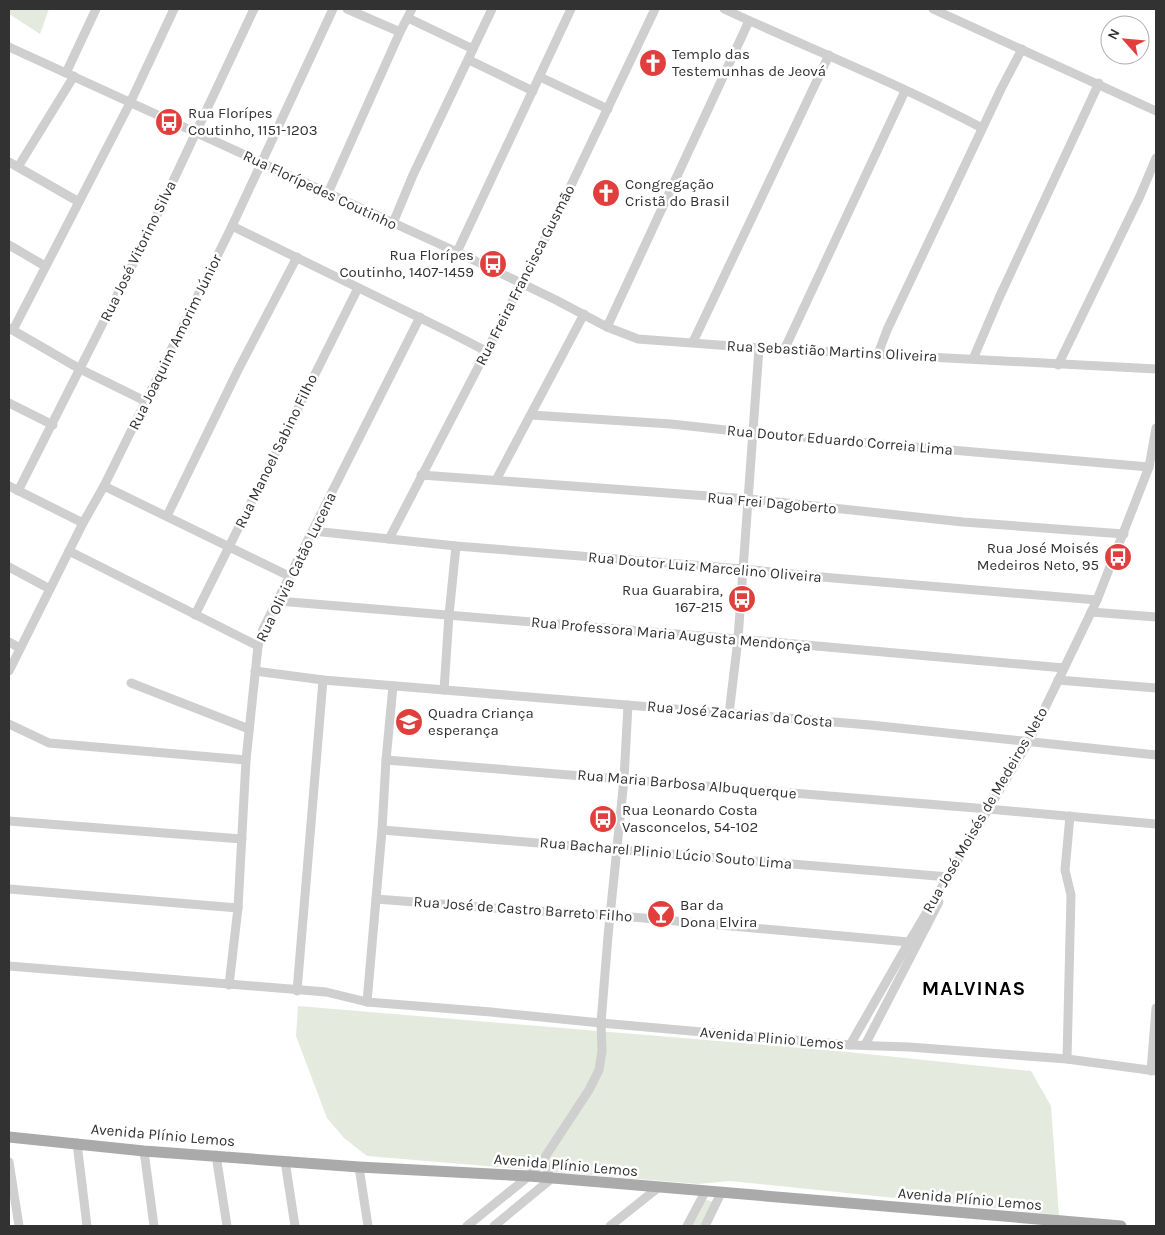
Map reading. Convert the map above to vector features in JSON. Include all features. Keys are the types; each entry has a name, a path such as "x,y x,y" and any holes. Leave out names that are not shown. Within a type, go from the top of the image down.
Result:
{"main road":[{"name":"Avenida Plínio Lemos","path":"9,1137 144,1151 359,1167 529,1176 1075,1224 1121,1226"}],"street":[{"path":"18,167 70,75 96,9"},
{"path":"145,401 80,369 11,329 130,103 174,9"},
{"name":"Rua José Vitorino Silva","path":"18,491 150,228 254,9"},
{"name":"Rua Joaquim Amorim Júnior","path":"9,671 83,523 104,486 232,226 333,9"},
{"path":"347,9 400,32"},
{"path":"328,193 412,9"},
{"path":"393,223 413,175 492,9"},
{"path":"458,252 571,9"},
{"name":"Rua Freira Francisca Gusmão","path":"389,538 554,221 655,9"},
{"path":"724,9 944,108 982,128"},
{"path":"939,10 1156,111"},
{"path":"408,18 473,49"},
{"path":"607,327 749,21"},
{"name":"Rua Florípedes Coutinho","path":"9,47 522,283"},
{"path":"878,354 982,128 1022,49"},
{"path":"693,342 829,55"},
{"path":"469,60 533,91"},
{"path":"540,77 608,109"},
{"path":"973,359 1031,228 1099,83"},
{"path":"785,348 905,91"},
{"path":"1058,365 1140,196 1156,158"},
{"path":"9,162 79,202"},
{"path":"232,226 486,352"},
{"path":"9,245 45,266"},
{"path":"167,516 296,257"},
{"name":"Rua Sebastião Martins Oliveira","path":"522,283 607,327 638,339 759,348 1156,369"},
{"name":"Rua Manoel Sabino Filho","path":"194,615 358,288"},
{"path":"496,480 584,314"},
{"name":"Rua Olivia Catão Lucena","path":"229,985 238,908 246,760 258,646 263,629 289,576 420,318"},
{"path":"729,714 738,639 759,348"},
{"path":"9,402 52,425"},
{"name":"Rua Doutor Eduardo Correia Lima","path":"531,415 671,424 753,433 1149,467"},
{"name":"Rua José Moisés de Medeiros Neto","path":"850,1045 1029,741 1097,600 1124,534 1149,467 1156,428"},
{"name":"Rua Frei Dagoberto","path":"421,475 749,499 964,522 1124,534"},
{"path":"9,486 83,523"},
{"path":"104,486 228,548 289,576"},
{"name":"Rua Doutor Luiz Marcelino Oliveira","path":"313,532 456,546 1097,600"},
{"path":"444,690 456,546"},
{"path":"69,551 258,646"},
{"path":"9,566 50,589"},
{"name":"Rua Professora Maria Augusta Mendonça","path":"278,601 1064,668"},
{"path":"1091,612 1156,617"},
{"path":"9,642 20,648"},
{"name":"Rua José Zacarias da Costa","path":"255,672 323,680 1029,741 1156,755"},
{"path":"297,991 323,680"},
{"path":"1058,680 1156,688"},
{"path":"131,683 249,729"},
{"path":"9,966 326,992 367,1002 393,686"},
{"path":"467,1226 529,1176 543,1160 589,1090 599,1070 602,1051 601,1023 610,915 624,778 628,705"},
{"path":"9,724 50,742 246,760"},
{"name":"Rua Maria Barbosa Albuquerque","path":"386,760 624,778 1156,824"},
{"path":"865,1045 988,809"},
{"path":"1067,1059 1071,895 1065,870 1070,816"},
{"path":"9,821 242,839"},
{"name":"Rua Bacharel Plinio Lúcio Souto Lima","path":"382,830 949,877"},
{"path":"9,889 238,908"},
{"name":"Rua José de Castro Barreto Filho","path":"376,899 610,915 909,942"},
{"name":"Avenida Plinio Lemos","path":"367,1002 850,1045 910,1047 1067,1059 1154,1071"},
{"path":"1154,1071 1156,1008"},
{"path":"77,1143 87,1226"},
{"path":"144,1151 154,1226"},
{"path":"216,1155 227,1226"},
{"path":"494,1226 551,1179 543,1160"},
{"path":"285,1161 295,1226"},
{"path":"9,1162 19,1226"},
{"path":"359,1167 368,1226"},
{"path":"610,1226 659,1188"},
{"path":"687,1226 706,1192"},
{"path":"706,1226 721,1193"}],"shaded area":[{"path":"9,9 49,9 40,34 9,14"},
{"path":"298,1006 838,1051 1031,1071 1051,1106 1059,1215 730,1181 698,1184 367,1156 344,1138 327,1118 296,1036"},
{"path":"704,1199 713,1202 701,1226 690,1226"}],"place":[{"name":"Templo das Testemunhas de Jeová","path":"653,63"},
{"name":"Rua Florípes Coutinho, 1151-1203","path":"169,122"},
{"name":"Congregação Cristã do Brasil","path":"606,193"},
{"name":"Rua Florípes Coutinho, 1407-1459","path":"493,264"},
{"name":"Rua José Moisés Medeiros Neto, 95","path":"1118,557"},
{"name":"Rua Guarabira, 167-215","path":"742,599"},
{"name":"Quadra Criança esperança","path":"409,722"},
{"name":"Rua Leonardo Costa Vasconcelos, 54-102","path":"603,819"},
{"name":"Bar da Dona Elvira","path":"661,914"}],"district":[{"name":"MALVINAS","path":"974,988"}]}
